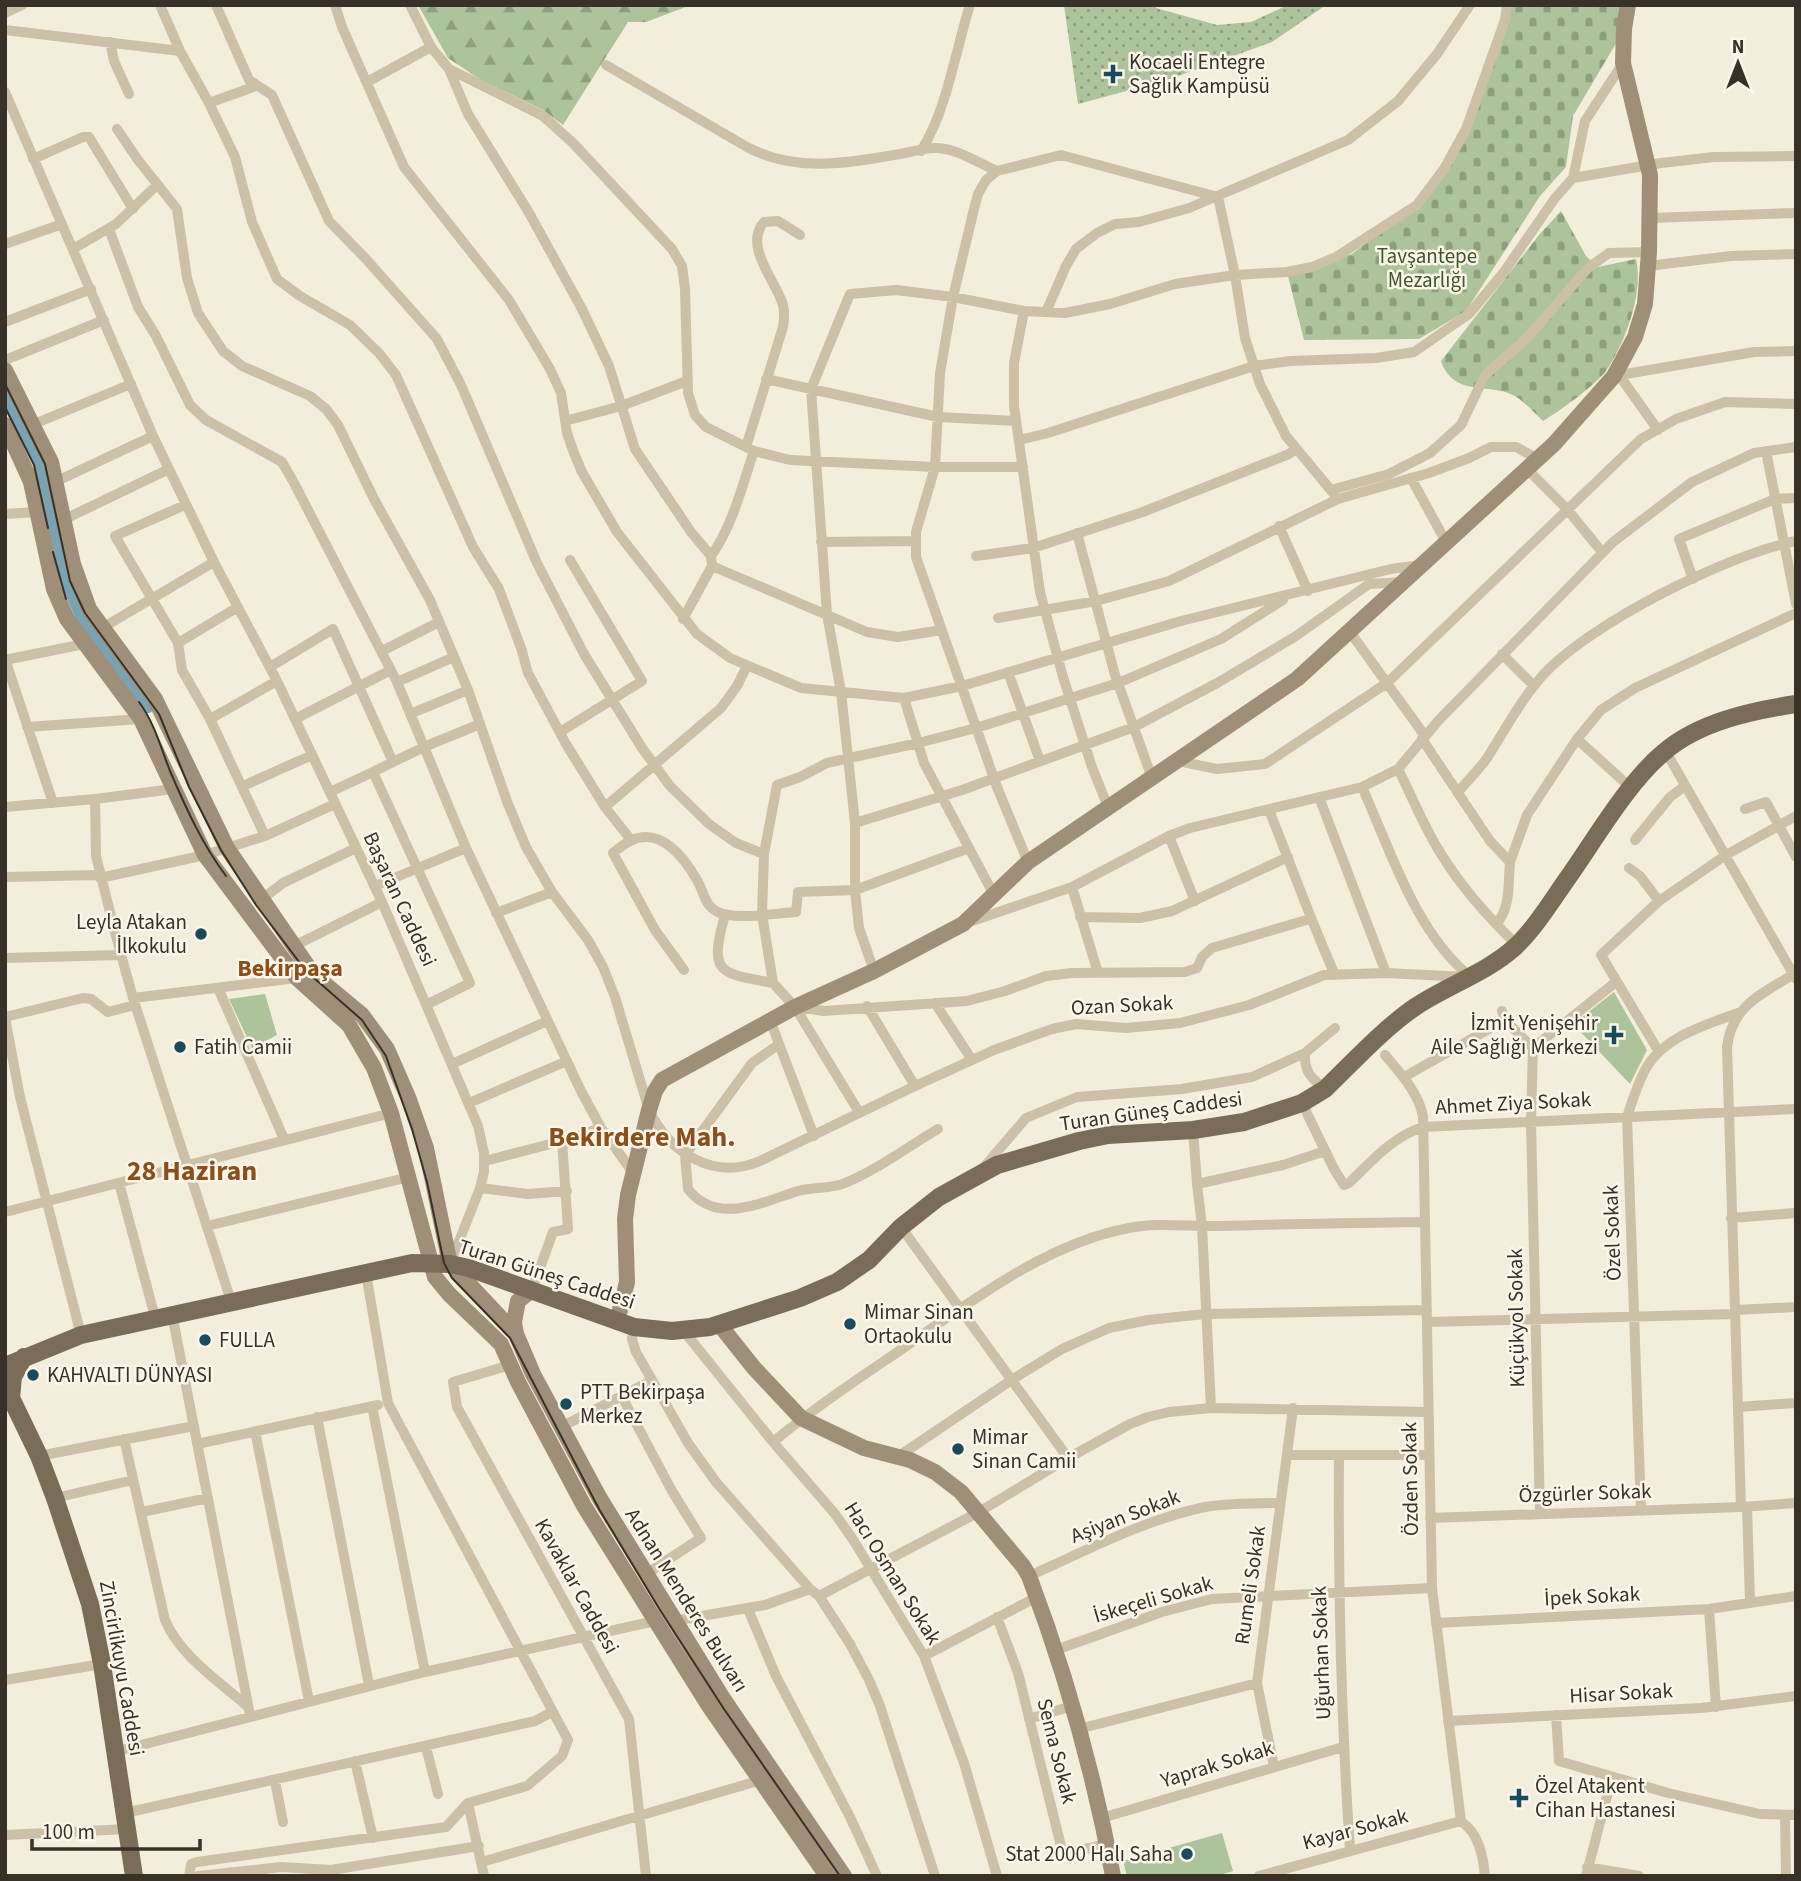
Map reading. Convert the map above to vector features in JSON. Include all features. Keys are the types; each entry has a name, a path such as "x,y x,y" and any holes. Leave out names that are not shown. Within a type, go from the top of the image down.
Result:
{"main road":[{"path":"626,1325 626,1208 649,1110 655,1091 667,1076 795,1007 874,971 963,924 1028,862 1297,678 1555,443 1617,375 1635,337 1646,304 1649,259 1648,165 1623,63 1628,5"},
{"path":"5,370 51,463 77,581 89,609 155,699 227,848 321,981 369,1022 387,1049 408,1097 426,1149 450,1264"},
{"name":"Adnan Menderes Bulvarı","path":"6,428 26,467 60,605 84,644 141,719 205,855 297,978 355,1033 374,1068 391,1113 430,1262 440,1284 500,1344 584,1506 709,1706 825,1875"},
{"name":"Turan Güneş Caddesi","path":"5,1366 80,1335 404,1264 430,1262 469,1268 626,1325 661,1331 719,1324 800,1298 837,1282 869,1260 901,1227 939,1197 980,1172 1021,1157 1089,1139 1133,1133 1193,1130 1244,1122 1302,1103 1325,1089 1401,1018 1432,997 1499,960 1517,945 1540,917 1631,788 1665,750 1705,727 1796,704"},
{"name":"Adnan Menderes Bulvarı","path":"450,1264 516,1335 533,1374 599,1497 673,1621 844,1876"},
{"path":"500,1344 516,1335 514,1322 518,1301 532,1290"},
{"path":"719,1324 768,1384 801,1418 864,1448 922,1464 949,1482 979,1512 1013,1553 1029,1576 1056,1650 1102,1818 1113,1876"},
{"name":"Zincirlikuyu Caddesi","path":"24,1357 11,1384 10,1406 39,1456 83,1580 102,1664 134,1876"},
{"path":"655,1621 673,1621"}],"street":[{"path":"5,13 22,5"},
{"path":"160,5 180,51 235,157 252,222 276,279 294,293 350,325 396,374 473,547 499,589 528,673 605,807 631,840"},
{"path":"216,5 249,80 272,96 329,221 436,338 461,385 537,563 611,700 654,767 709,824 736,843 764,854"},
{"path":"335,5 342,27 404,167 499,287 534,341 561,393 569,441 582,472 617,532 697,634 718,651 747,666 792,685 904,698 962,686 1181,621 1391,569 1421,565"},
{"path":"410,5 431,47 449,69 468,114 528,211 582,309 609,366 630,437 643,462 712,561 867,632 898,638 942,630"},
{"path":"920,151 935,123 970,5"},
{"path":"1046,312 1076,249 1097,233 1115,224 1139,222 1172,214 1218,197 1348,140 1398,101 1437,54 1470,5"},
{"path":"874,971 859,928 855,823 841,692 827,614 811,388 850,293 895,290 953,297 1024,311 1065,313 1110,304 1175,284 1236,275 1287,272 1312,267 1336,257 1418,205 1444,169 1466,130 1505,20 1507,5"},
{"path":"5,30 180,51"},
{"path":"110,42 114,61 129,94"},
{"path":"367,82 431,47"},
{"path":"1019,440 1254,366 1290,361 1376,358 1414,352 1469,314 1504,272 1555,198 1573,178 1585,121 1623,63"},
{"path":"606,65 759,153 783,162 834,164 934,147 956,152 998,172"},
{"path":"449,69 543,116 559,129 672,249 684,276 687,382 690,402 699,422 750,449 776,458 815,463 1023,467"},
{"path":"209,103 256,86"},
{"name":"Başaran Caddesi","path":"5,92 153,436 330,792 382,902 469,1103 482,1142 485,1161 480,1188 450,1264"},
{"path":"117,129 179,214 189,287 203,324 232,359 310,396 326,409 338,425 374,499 423,586 439,622 468,690 516,826 552,892 588,940 603,967 615,997 649,1110 656,1123 685,1155"},
{"path":"33,159 83,137 89,137 132,209"},
{"path":"1028,862 993,777 916,557 916,532 935,467 940,373 953,297 978,194 986,180 998,172 1060,155 1218,197"},
{"path":"1573,178 1714,157 1796,156"},
{"path":"73,249 109,229 157,185"},
{"path":"1218,197 1236,275 1245,338 1260,384 1286,436 1334,495"},
{"path":"1650,219 1796,213"},
{"path":"683,619 732,516 766,379 783,327 785,316 777,290 761,260 757,241 758,229 764,222 778,221 800,235"},
{"path":"5,244 62,224"},
{"path":"109,229 138,307 156,336 190,405 206,421 282,462 397,682 466,848 547,1021 601,1128 634,1174"},
{"path":"998,618 1096,601 1169,581 1334,495 1389,474 1430,453 1461,425 1485,375 1526,339 1588,268 1609,253 1649,259 1796,254"},
{"path":"5,322 91,289"},
{"path":"1024,311 1014,363 1016,421 1033,548 1045,610 1058,657 1085,745 1108,807"},
{"path":"5,360 104,320"},
{"path":"1658,430 1617,375 1754,352 1796,351"},
{"path":"766,379 938,416 1016,421"},
{"path":"565,421 621,406 687,382"},
{"path":"34,424 131,384"},
{"path":"1178,761 1217,769 1265,764 1387,683 1641,439 1676,419 1725,402 1796,404"},
{"path":"57,481 153,436"},
{"path":"1334,495 1412,478 1469,458 1491,447 1516,447 1602,552"},
{"path":"963,924 1072,887 1169,836 1190,828 1362,787 1398,769 1502,654 1612,542 1692,482 1754,453 1796,447"},
{"path":"976,556 1033,548 1143,512 1296,449"},
{"path":"1766,451 1775,499 1791,542 1796,604"},
{"path":"63,520 169,469"},
{"path":"1412,478 1446,542"},
{"path":"1693,579 1679,539 1775,499 1796,498"},
{"path":"185,505 116,536 178,643 182,670 210,719 265,836"},
{"path":"5,514 37,512"},
{"path":"1279,526 1308,591"},
{"path":"1077,533 1118,683 1152,778"},
{"path":"821,542 916,541"},
{"path":"1458,792 1488,758 1503,730 1544,673 1575,647 1657,596 1693,579 1791,542"},
{"path":"560,732 642,681 570,560"},
{"path":"102,628 214,562"},
{"path":"855,823 940,797 1134,727 1219,682 1296,636 1369,584 1403,582"},
{"path":"772,983 762,914 764,854 779,783 800,777 827,762 976,728 1118,683 1222,639 1291,595"},
{"path":"178,643 238,607"},
{"path":"1496,924 1502,918 1506,905 1510,862 1527,815 1577,739 1601,710 1635,688 1796,613"},
{"path":"382,651 439,622"},
{"path":"270,667 332,629 360,685 393,762"},
{"path":"1350,632 1424,738 1490,841 1510,862"},
{"path":"53,803 5,659 84,644"},
{"path":"1502,654 1534,686"},
{"path":"397,682 454,657"},
{"path":"605,807 721,708 747,666"},
{"path":"295,719 391,670"},
{"path":"1008,672 1040,761"},
{"path":"210,719 277,681"},
{"path":"410,714 468,690"},
{"path":"904,698 924,762 940,797 994,895"},
{"path":"27,727 141,719"},
{"path":"330,792 424,747 480,724"},
{"path":"1577,739 1631,788"},
{"path":"1665,750 1795,975"},
{"path":"243,786 312,755"},
{"path":"1398,769 1441,854 1462,885 1517,945"},
{"path":"373,772 470,984 426,1005"},
{"path":"1635,840 1670,797 1685,786"},
{"path":"1362,787 1417,909 1452,962 1471,977"},
{"path":"5,807 173,789"},
{"path":"1319,797 1386,973"},
{"path":"95,799 95,848 121,955 231,1301"},
{"path":"1745,809 1766,802 1796,857"},
{"path":"5,877 100,877 205,855 265,836 335,804"},
{"path":"1269,810 1310,919 1335,975"},
{"path":"1659,1052 1601,955 1659,901 1726,855 1796,816"},
{"path":"1169,836 1195,901"},
{"path":"684,970 655,930 612,853 631,840 658,839 672,848 696,879 705,901 714,910 725,915 796,912 798,892 856,890 969,848"},
{"path":"262,899 283,883 356,848"},
{"path":"375,887 466,848"},
{"path":"1080,917 1140,918 1172,911 1288,857"},
{"path":"1629,867 1640,876 1659,901"},
{"path":"1072,887 1098,973"},
{"path":"496,913 552,892"},
{"path":"294,946 382,902"},
{"path":"725,915 718,948 723,970 736,976 772,983 795,1007 859,1112"},
{"path":"795,1007 824,1011 979,999 1046,976 1193,970 1212,948 1310,919"},
{"path":"5,958 121,955"},
{"name":"Ozan Sokak","path":"685,1155 713,1166 736,1169 751,1165 972,1060 1052,1029 1076,1024 1126,1028 1180,1023 1249,1005 1324,975 1386,973 1471,977"},
{"name":"Özel Sokak","path":"1642,1510 1627,1117 1644,1071 1659,1052 1700,1027 1738,1013 1758,997 1795,975"},
{"path":"80,1335 8,1061 5,1017 83,998 91,999 108,1012 134,1001 297,978"},
{"path":"1404,1077 1503,1016 1533,1048 1616,982"},
{"path":"218,988 284,1139"},
{"path":"935,1003 972,1060"},
{"path":"867,1006 915,1086"},
{"path":"1738,1013 1731,1026 1727,1047 1727,1112 1738,1406 1750,1601"},
{"path":"770,1020 814,1136"},
{"path":"452,1064 547,1021"},
{"path":"980,1172 1026,1118 1077,1097 1212,1085 1252,1077 1305,1053 1335,1028"},
{"path":"778,1045 752,1063 685,1155 686,1183 698,1201 713,1207 755,1206 797,1191 843,1184 938,1129"},
{"name":"Küçükyol Sokak","path":"1533,1048 1531,1122 1540,1514"},
{"path":"1305,1053 1309,1076 1325,1089"},
{"name":"Özden Sokak","path":"1385,1055 1404,1077 1420,1107 1423,1127 1432,1588 1461,1821 1474,1833 1483,1857 1485,1876"},
{"path":"469,1103 567,1061"},
{"name":"Ahmet Ziya Sokak","path":"1302,1103 1341,1182 1347,1184 1388,1145 1406,1133 1423,1127 1796,1109"},
{"path":"5,1212 391,1113"},
{"path":"485,1161 601,1128"},
{"path":"1193,1130 1202,1226 1211,1408"},
{"path":"532,1290 553,1232 568,1229 562,1141"},
{"path":"1197,1184 1283,1165 1325,1151"},
{"path":"207,1226 409,1177"},
{"path":"120,1183 164,1315 194,1426 249,1711"},
{"path":"480,1188 528,1194 567,1191"},
{"path":"1731,1218 1795,1214"},
{"path":"773,1442 801,1418 962,1308 1053,1252 1072,1244 1144,1225 1426,1222"},
{"path":"901,1227 1068,1458"},
{"path":"189,1876 191,1864 197,1862 446,1827 468,1803 527,1786 562,1756 568,1740 388,1403 366,1273"},
{"path":"1427,1322 1635,1317 1796,1307"},
{"path":"899,1456 1013,1380 1079,1341 1109,1328 1148,1320 1205,1314 1427,1310"},
{"path":"626,1325 651,1381 688,1443 716,1482 814,1592 850,1644 880,1706 935,1876"},
{"name":"Hacı Osman Sokak","path":"683,1330 835,1514 924,1656 964,1763 997,1876"},
{"name":"Kavaklar Caddesi","path":"510,1365 453,1382 457,1407 629,1720 646,1876"},
{"path":"561,1427 651,1381"},
{"path":"622,1398 672,1491 701,1538 646,1574"},
{"path":"197,1444 388,1403"},
{"path":"1738,1406 1796,1403"},
{"path":"372,1406 425,1672"},
{"path":"673,1621 780,1601 814,1592 872,1570 979,1512 1068,1458 1148,1417 1211,1408 1428,1412"},
{"name":"Rumeli Sokak","path":"1274,1767 1256,1683 1293,1408"},
{"path":"317,1417 369,1685"},
{"path":"39,1456 194,1426"},
{"path":"255,1431 309,1701"},
{"path":"124,1439 170,1633 185,1651 249,1711"},
{"path":"1287,1455 1429,1455"},
{"name":"Uğurhan Sokak","path":"1339,1455 1338,1591 1343,1747 1350,1850"},
{"path":"55,1498 133,1480"},
{"path":"142,1512 208,1498"},
{"name":"Aşiyan Sokak","path":"1029,1576 1132,1530 1182,1513 1222,1505 1280,1503"},
{"name":"Özgürler Sokak","path":"1430,1518 1796,1503"},
{"name":"İskeçeli Sokak","path":"1056,1650 1195,1603 1224,1597 1432,1588"},
{"name":"İpek Sokak","path":"1436,1623 1709,1609 1796,1596"},
{"path":"924,1656 1037,1597"},
{"path":"748,1609 776,1676 850,1817 877,1876"},
{"path":"1709,1609 1716,1707"},
{"name":"Sema Sokak","path":"997,1617 1018,1673 1063,1854 1107,1844"},
{"path":"114,1752 249,1711 309,1701 425,1672 655,1621"},
{"path":"5,1680 102,1664"},
{"path":"1079,1729 1256,1683"},
{"name":"Hisar Sokak","path":"1448,1721 1716,1707 1796,1696"},
{"path":"1029,1719 1072,1706"},
{"path":"5,1835 126,1821 355,1761 535,1721 552,1712"},
{"path":"1556,1715 1559,1761 1760,1814 1790,1815 1786,1876"},
{"path":"426,1747 438,1794"},
{"name":"Yaprak Sokak","path":"1102,1818 1343,1747"},
{"path":"355,1761 373,1838"},
{"path":"1612,1777 1587,1872 1639,1876"},
{"path":"482,1862 761,1780"},
{"path":"275,1781 283,1822"},
{"path":"468,1803 484,1876"},
{"name":"Kayar Sokak","path":"1259,1876 1286,1872 1350,1850 1461,1821"},
{"path":"198,1876 331,1870 479,1846"}],"green space":[{"path":"418,5 691,5 646,22 628,22 563,125 543,110 481,80 448,58"},
{"name":"Kocaeli Entegre Sağlık Kampüsü","path":"1064,5 1156,5 1156,8 1217,25 1251,22 1288,5 1326,5 1272,42 1167,80 1078,104"},
{"name":"Tavşantepe Mezarlığı","path":"1512,5 1621,5 1618,40 1573,116 1566,167 1540,196 1466,311 1419,339 1304,340 1287,272 1352,254 1399,218 1446,171"},
{"path":"1561,211 1586,256 1598,267 1636,259 1637,287 1626,332 1606,371 1576,398 1543,421 1513,395 1472,387 1454,380 1441,361 1539,235"},
{"path":"1614,992 1647,1050 1630,1084 1573,1024"},
{"path":"265,994 277,1035 252,1048 229,999"},
{"name":"Stat 2000 Halı Saha","path":"1222,1833 1233,1871 1217,1876 1127,1876 1123,1861"}],"waterway":[{"path":"5,397 39,462 61,560 81,616 148,707"}],"tram line":[{"path":"5,384 45,464 70,581 85,613 159,714 189,787 221,850 256,905 306,971 362,1020 386,1056 412,1129 427,1182 444,1263 452,1278 510,1338 599,1509 660,1610 724,1709 840,1876"},
{"path":"5,407 34,465 48,528"},
{"path":"53,552 66,599"},
{"path":"139,702 153,727 195,825 226,876"}],"place":[{"name":"Kocaeli Entegre Sağlık Kampüsü","path":"1113,74"},
{"name":"Leyla Atakan İlkokulu","path":"201,934"},
{"name":"İzmit Yenişehir Aile Sağlığı Merkezi","path":"1614,1035"},
{"name":"Fatih Camii","path":"180,1047"},
{"name":"Mimar Sinan Ortaokulu","path":"850,1324"},
{"name":"FULLA","path":"205,1340"},
{"name":"KAHVALTI DÜNYASI","path":"33,1375"},
{"name":"PTT Bekirpaşa Merkez","path":"566,1404"},
{"name":"Mimar Sinan Camii","path":"958,1449"},
{"name":"Özel Atakent Cihan Hastanesi","path":"1519,1798"},
{"name":"Stat 2000 Halı Saha","path":"1187,1854"}],"district":[{"name":"Bekirpaşa","path":"290,968"},
{"name":"Bekirdere Mah.","path":"642,1137"},
{"name":"28 Haziran","path":"192,1171"}]}
